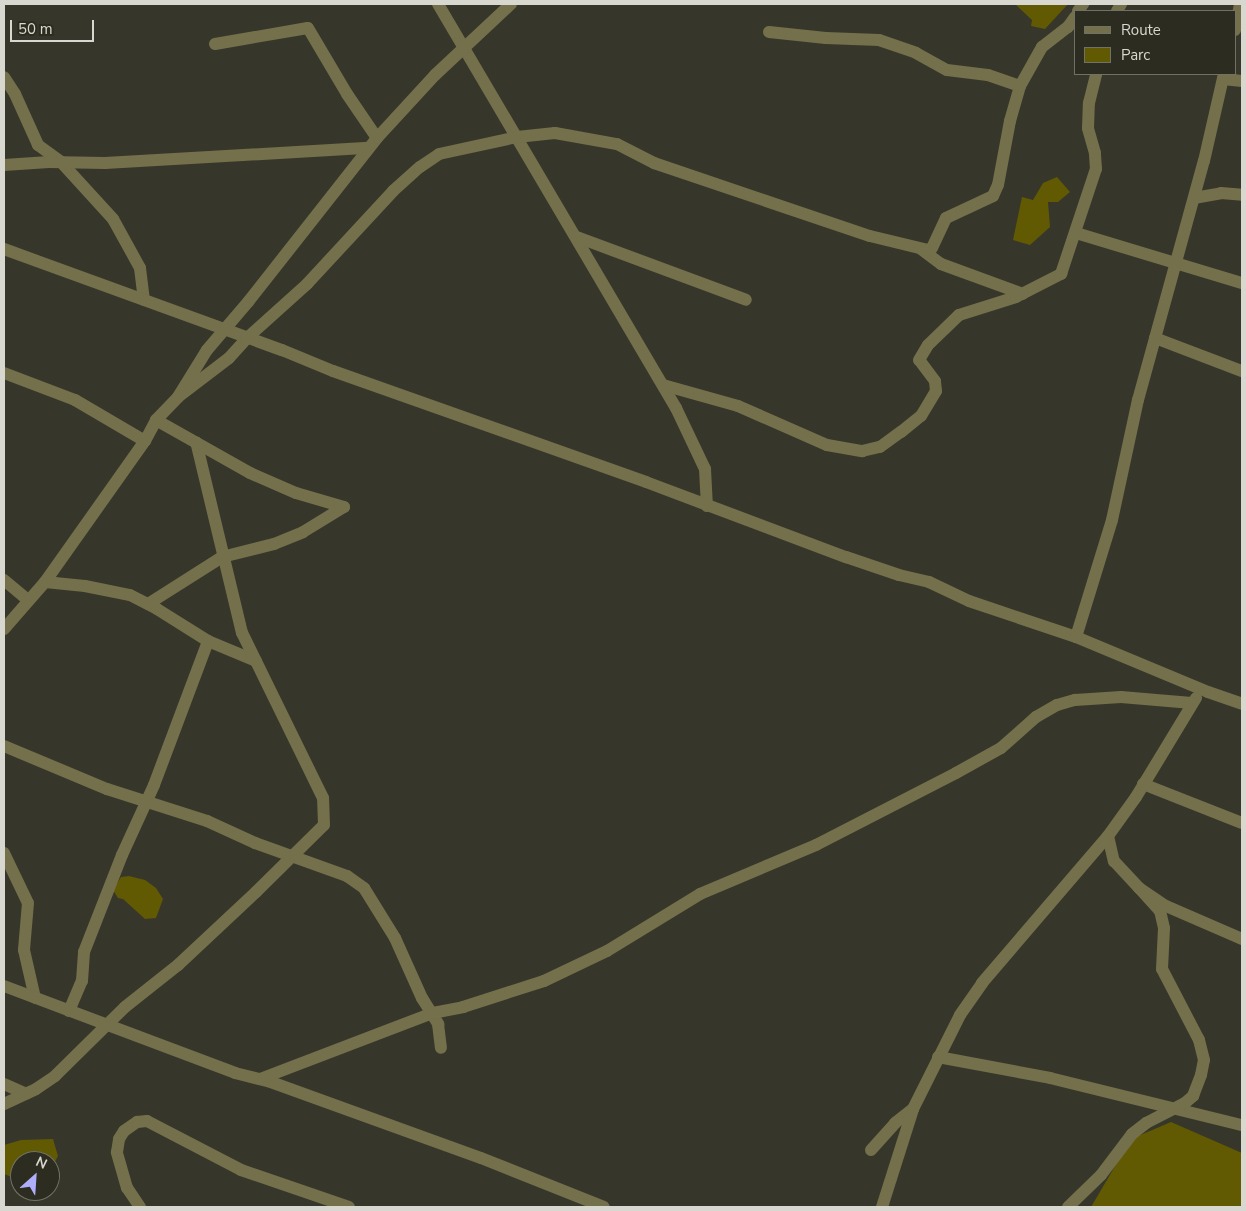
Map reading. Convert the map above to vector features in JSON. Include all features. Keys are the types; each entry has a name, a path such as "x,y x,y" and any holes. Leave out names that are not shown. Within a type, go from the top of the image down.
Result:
{"street":[{"path":"438,4 577,237 663,386 705,469 706,506"},
{"path":"178,397 207,350 248,302 369,148 405,106 511,4"},
{"path":"1236,25 1240,4"},
{"path":"4,629 9,616 45,582 145,441 156,420 178,397 229,358 246,338 306,284 393,191 420,167 439,154 517,137 555,133 617,144 654,163 870,236 921,248 932,248 942,225 951,214 988,200 996,191 1010,121 1020,86 1042,47 1068,27 1074,18"},
{"path":"215,44 308,28 348,94 378,138"},
{"path":"769,32 826,38 879,40 916,53 947,70 988,75 1020,86"},
{"path":"663,386 738,406 827,445 862,451 880,447 921,416 936,392 935,381 919,360 928,345 960,315 1023,294 1061,274 1096,169 1095,152 1088,128 1089,103 1096,75"},
{"path":"1076,637 1112,520 1155,338 1194,198 1223,76 1242,81"},
{"path":"4,77 15,94 38,144 61,162 113,219 140,268 144,300"},
{"path":"4,165 105,162 369,148"},
{"path":"1194,198 1221,193 1242,194"},
{"path":"1076,233 1242,283"},
{"path":"577,237 746,300"},
{"path":"4,248 223,330 646,482 846,557 899,575 929,582 969,601 1076,637 1208,692 1242,704"},
{"path":"921,248 942,264 1023,294"},
{"path":"1155,338 1242,371"},
{"path":"4,373 75,400 145,441"},
{"path":"148,604 222,557 274,544 303,532 344,507 296,493 265,480 156,420"},
{"path":"4,1104 26,1094 55,1076 106,1025 178,964 295,856 324,825 323,798 239,625 196,442"},
{"path":"4,580 28,600"},
{"path":"45,582 110,590 130,595 208,641 256,661"},
{"path":"70,1011 82,981 84,952 122,855 147,801 208,641"},
{"path":"882,1207 913,1109 960,1015 982,983 1116,826 1192,703 1199,696 1208,692"},
{"path":"260,1079 433,1013 463,1007 544,981 607,951 700,894 816,845 956,773 1001,748 1036,717 1058,705 1075,700 1121,696 1192,703"},
{"path":"4,746 108,789 207,821 254,843 347,876 364,888 395,938 422,998 433,1013 438,1024 441,1048"},
{"path":"1143,784 1242,823"},
{"path":"1068,1207 1101,1175 1132,1134 1146,1123 1185,1103 1193,1096 1204,1060 1198,1040 1162,969 1164,928 1160,912 1114,861 1108,836"},
{"path":"4,853 28,903 24,950 36,998"},
{"path":"1139,888 1166,906 1242,939"},
{"path":"4,986 234,1073 260,1079 481,1158 604,1207"},
{"path":"938,1057 994,1066 1175,1107 1242,1125"},
{"path":"4,1084 26,1094"},
{"path":"872,1150 895,1123 913,1109"},
{"path":"140,1207 127,1188 117,1152 119,1139 124,1131 137,1122 147,1121 196,1148 242,1170 321,1203 349,1207"}],"green space":[{"path":"1015,4 1068,4 1045,29 1031,26 1032,20"},
{"path":"1057,177 1070,192 1058,202 1048,202 1050,227 1030,245 1013,240 1022,197 1033,200 1043,183"},
{"path":"129,876 145,880 156,888 163,899 156,918 145,919 123,899 118,898 113,890 121,877"},
{"path":"1171,1122 1242,1153 1242,1207 1091,1207 1131,1139"},
{"path":"53,1139 57,1151 10,1151 10,1176 4,1174 4,1145 21,1140"}]}
